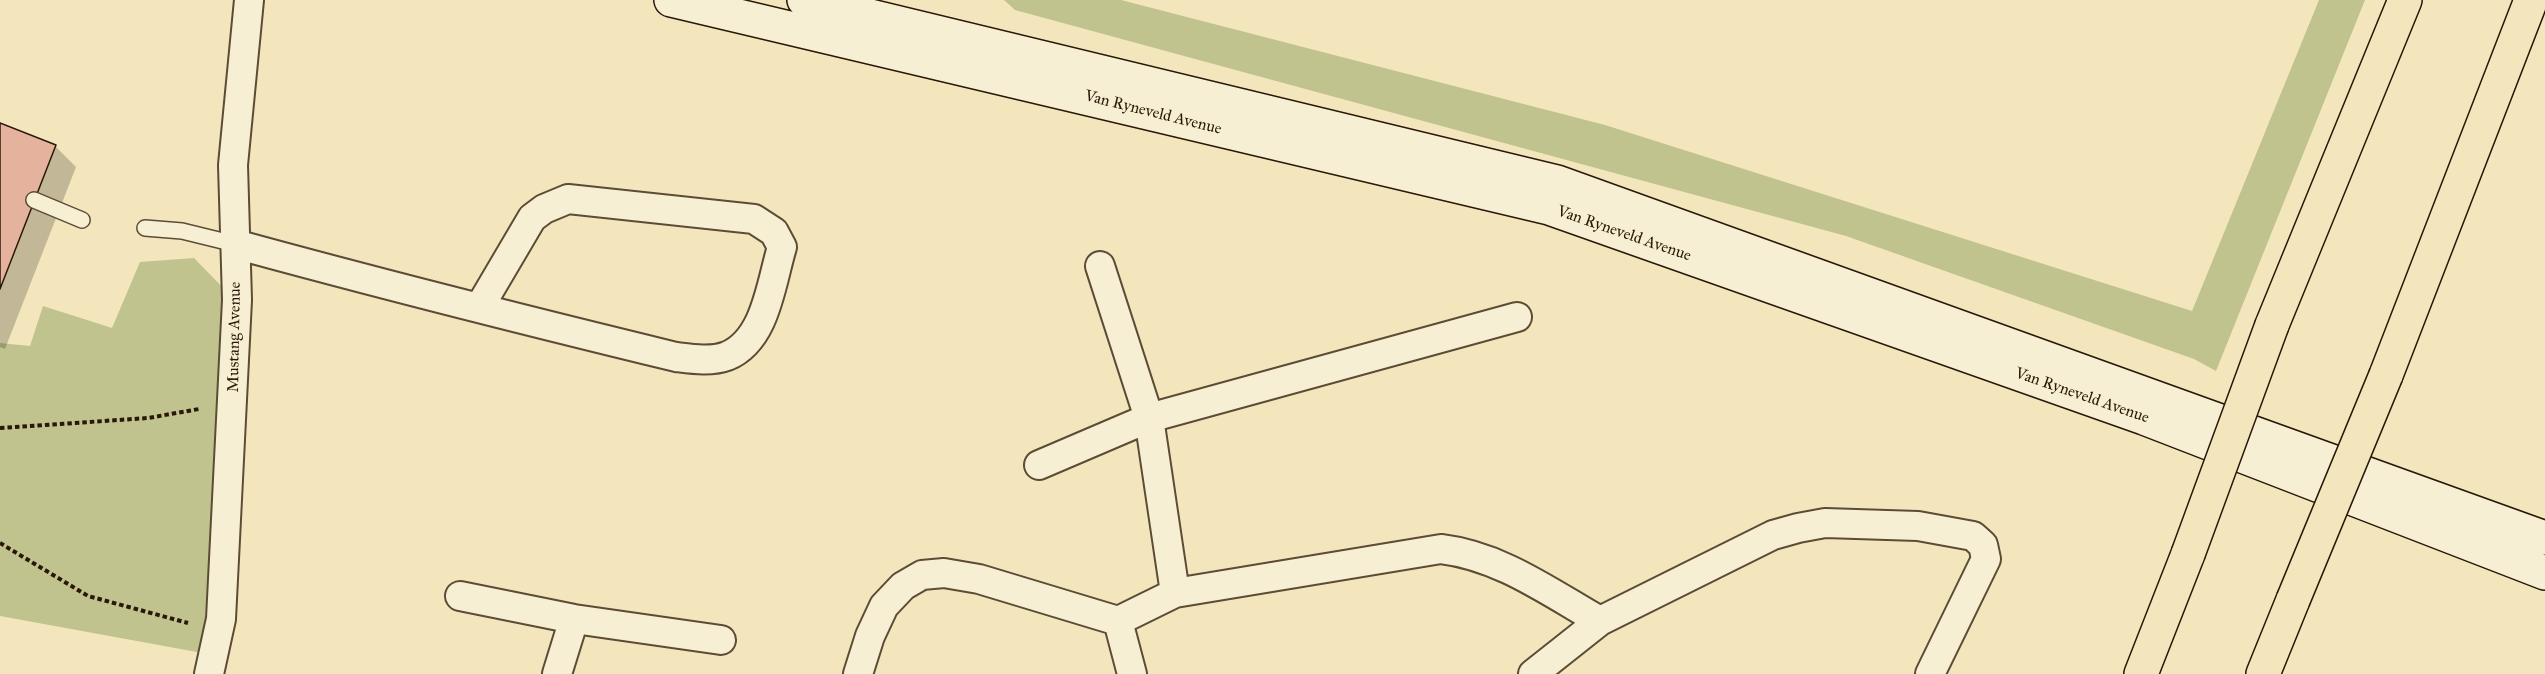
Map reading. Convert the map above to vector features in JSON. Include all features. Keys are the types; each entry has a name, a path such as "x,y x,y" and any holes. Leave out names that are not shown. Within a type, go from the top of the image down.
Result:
{"highway":[{"path":"2141,674 2188,554 2272,325 2404,0"},
{"path":"2263,674 2386,375 2531,0"}],"main road":[{"name":"Van Ryneveld Avenue","path":"671,0 1549,208 2144,418 2545,573"},
{"name":"Van Ryneveld Avenue","path":"804,0 1557,182 2545,538"}],"street":[{"name":"Mustang Avenue","path":"208,674 218,635 233,406 237,300 233,165 249,0"},
{"path":"235,244 480,308 676,357 707,360 726,356 742,347 762,317 782,247 774,232 754,219 568,199 544,209 532,218 480,308"},
{"path":"1100,266 1149,418 1175,593"},
{"path":"1039,465 1149,418 1517,317"},
{"path":"1533,674 1600,621 1773,535 1825,523 1918,526 1973,536 1983,545 1986,559 1930,674"},
{"path":"858,674 870,636 884,606 903,586 922,575 944,573 979,579 1118,621 1175,593 1441,549 1466,552 1501,565 1600,621"},
{"path":"460,596 574,619 721,640"},
{"path":"557,674 574,619"},
{"path":"1118,621 1132,674"}],"lane":[{"path":"34,200 82,220"},
{"path":"145,228 182,231 235,244"}],"path":[{"path":"0,428 148,418 233,406"},
{"path":"0,543 88,596 175,619 218,635"}],"green space":[{"path":"1004,0 1121,0 1605,125 2192,311 2319,0 2365,0 2216,371 2194,359 1846,236 1015,10"},
{"path":"194,258 236,301 217,635 197,652 0,616 0,343 30,346 43,306 112,328 140,262"}],"building":[{"path":"0,123 56,145 0,289"}]}
